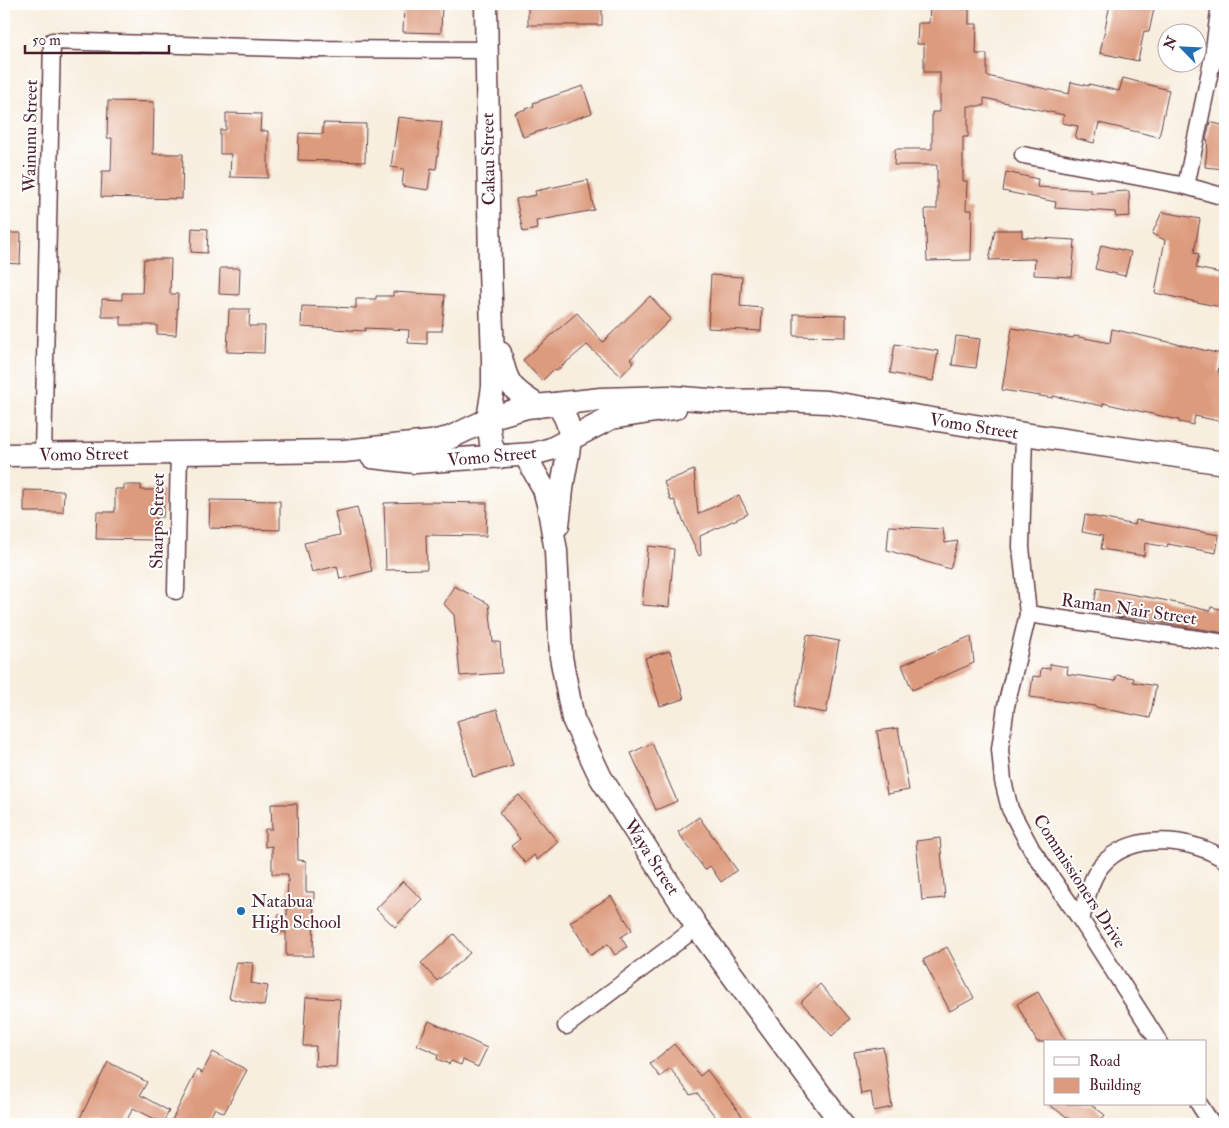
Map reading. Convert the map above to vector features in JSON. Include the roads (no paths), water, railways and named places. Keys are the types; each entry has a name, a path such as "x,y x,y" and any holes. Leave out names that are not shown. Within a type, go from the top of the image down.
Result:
{"main road":[{"name":"Cakau Street","path":"486,4 492,315 492,387 488,420 493,449 500,457"},
{"name":"Cakau Street","path":"492,315 507,379 511,387 547,405"},
{"name":"Vomo Street","path":"4,455 344,451 431,442 449,438 512,410 636,397 669,397 722,401 781,400 827,402 1024,434 1225,463"},
{"name":"Vomo Street","path":"344,451 384,459 415,462 525,455 551,449 611,418 722,401"},
{"path":"547,405 567,420 570,439"},
{"name":"Waya Street","path":"556,551 570,439"},
{"name":"Waya Street","path":"525,455 544,489 556,551 561,657 573,719 601,778 697,927 842,1124"}],"street":[{"path":"1186,186 1219,58 1220,4"},
{"name":"Wainunu Street","path":"43,455 52,42 313,49 487,50"},
{"path":"1023,155 1186,186 1225,197"},
{"name":"Commissioners Drive","path":"1024,434 1021,547 1028,614 1006,706 1000,749 1002,781 1010,808 1032,850 1081,920 1158,1040"},
{"name":"Sharps Street","path":"176,591 179,453"},
{"name":"Raman Nair Street","path":"1028,614 1225,642"},
{"path":"1081,920 1092,883 1101,866 1113,855 1132,846 1152,842 1186,842 1203,847 1225,860"},
{"path":"566,1026 697,927"},
{"path":"1200,1106 1214,1124 1225,1120"}],"place":[{"name":"Natabua High School","path":"241,911"}]}
